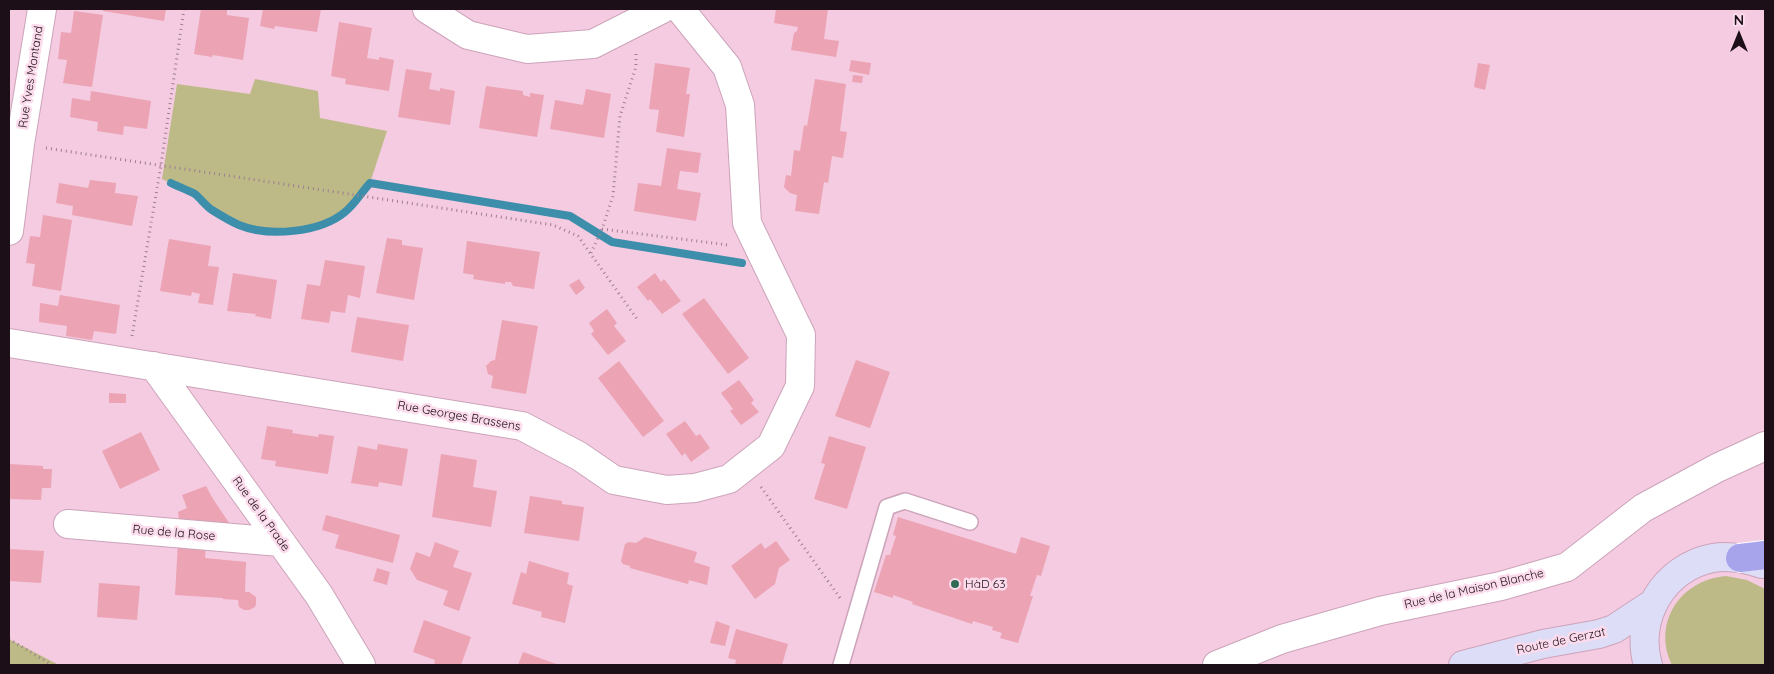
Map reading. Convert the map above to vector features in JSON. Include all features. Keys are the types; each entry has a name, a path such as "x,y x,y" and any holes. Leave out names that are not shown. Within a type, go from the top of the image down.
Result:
{"main road":[{"path":"1648,665 1644,644 1646,623 1652,604 1667,582 1688,567 1713,558 1752,556 1765,566"},
{"name":"Route de Gerzat","path":"1463,665 1544,644 1599,634 1614,629 1652,604"}],"street":[{"name":"Rue Yves Montand","path":"15,143 42,9"},
{"path":"427,9 468,35 527,49 593,44 662,9"},
{"name":"Rue Georges Brassens","path":"9,343 522,426 579,456 614,480 667,490 694,488 729,479 771,446 800,386 801,335 747,223 740,105 727,67 680,9"},
{"path":"9,231 15,143"},
{"name":"Rue de la Prade","path":"154,366 319,596 361,665"},
{"name":"Rue de la Maison Blanche","path":"1217,665 1282,639 1380,611 1501,586 1567,567 1643,508 1717,468 1765,446"},
{"name":"Rue de la Rose","path":"68,524 280,542"}],"lane":[{"path":"841,665 887,507 906,501 970,522"}],"path":[{"path":"128,362 161,165 184,9"},
{"path":"591,253 601,232 613,196 620,116 636,67 632,24"},
{"path":"15,143 553,225 578,236 637,319"},
{"path":"601,232 760,250"},
{"path":"746,466 855,618"},
{"path":"9,639 52,665"}],"shaded area":[{"path":"255,79 318,91 320,118 387,131 370,183 353,205 343,214 324,224 308,229 284,232 261,230 240,225 212,210 195,194 162,179 177,84 250,94"},
{"path":"1726,576 1747,580 1765,589 1765,665 1672,665 1667,649 1666,634 1668,619 1674,606 1683,595 1695,586 1710,579"},
{"path":"9,639 59,665 9,665"}],"building":[{"path":"103,9 166,9 164,21 103,11"},
{"path":"201,9 227,9 227,15 249,18 243,60 194,54"},
{"path":"263,9 321,9 317,32 275,26 274,29 260,26"},
{"path":"776,9 828,9 824,39 839,41 836,57 791,50 794,33 798,27 774,23"},
{"path":"74,11 103,15 92,87 63,83 67,60 58,59 61,32 71,33"},
{"path":"339,22 372,28 367,58 379,60 379,57 394,60 389,91 345,84 346,79 331,76"},
{"path":"851,60 871,63 869,75 849,71"},
{"path":"655,63 690,68 686,94 690,94 684,137 656,132 659,110 649,109"},
{"path":"1478,63 1490,65 1485,90 1474,87"},
{"path":"406,69 432,73 429,89 440,91 440,88 455,91 450,125 398,117"},
{"path":"853,75 863,76 862,83 852,82"},
{"path":"815,79 846,84 840,131 847,132 843,158 832,156 828,183 824,182 819,214 795,211 797,195 790,193 784,187 786,175 791,176 794,150 800,151 804,125 807,126"},
{"path":"486,86 523,91 523,95 530,97 530,93 544,95 537,137 479,128"},
{"path":"586,89 611,94 604,138 550,129 555,100 583,105"},
{"path":"91,91 151,101 147,129 124,126 123,135 97,131 98,122 70,117 72,98 90,101"},
{"path":"667,148 701,153 698,173 680,171 677,189 701,193 696,221 634,211 638,183 661,186"},
{"path":"90,180 116,183 115,193 138,196 132,226 72,215 73,206 56,203 59,183 88,188"},
{"path":"43,215 72,220 61,291 32,286 35,264 26,263 30,236 40,237"},
{"path":"387,238 402,240 402,245 423,248 414,300 376,293"},
{"path":"169,239 211,246 208,266 219,267 213,305 198,303 200,294 192,292 191,296 160,291"},
{"path":"467,241 540,252 534,289 513,286 511,282 505,282 505,284 473,279 474,275 463,273"},
{"path":"325,260 365,266 360,298 348,295 345,313 331,311 329,323 301,319 307,284 320,286"},
{"path":"233,273 277,280 271,319 255,316 256,314 227,311"},
{"path":"655,273 661,282 664,279 681,301 662,314 637,287"},
{"path":"579,279 585,288 576,295 569,285"},
{"path":"60,295 120,305 116,334 94,331 92,340 66,336 67,326 39,322 40,303 58,306"},
{"path":"704,298 749,358 728,374 682,314"},
{"path":"607,309 617,323 614,326 626,341 608,355 591,334 594,331 589,323"},
{"path":"357,317 409,325 403,361 351,352"},
{"path":"502,320 538,326 526,394 491,388 493,376 488,374 486,366 495,360"},
{"path":"856,360 890,372 870,428 835,416"},
{"path":"619,361 664,421 643,437 598,378"},
{"path":"739,380 754,400 751,403 759,412 741,425 730,411 733,409 721,393"},
{"path":"109,393 126,394 126,403 109,403"},
{"path":"685,421 696,436 700,434 710,448 691,462 685,453 682,456 666,434"},
{"path":"267,426 293,430 292,433 318,437 319,434 334,436 328,474 275,466 276,461 261,459"},
{"path":"141,432 160,470 120,489 102,451"},
{"path":"829,436 866,447 847,509 814,499 825,464 821,463"},
{"path":"378,444 408,449 402,486 379,482 378,487 351,483 358,446 377,450"},
{"path":"441,454 477,460 473,487 497,491 491,527 432,517"},
{"path":"9,464 43,466 43,469 52,469 51,488 42,488 41,500 9,499"},
{"path":"206,486 234,530 180,526 178,512 187,508 182,495"},
{"path":"530,496 584,507 579,541 524,533"},
{"path":"326,515 400,535 393,563 335,548 339,535 322,530"},
{"name":"HàD 63","path":"898,517 1016,554 1021,537 1050,546 1041,576 1037,575 1030,596 1033,596 1018,643 1000,638 1002,633 992,630 993,627 973,621 972,624 912,604 913,602 893,595 893,598 874,592 886,555 890,555 896,536 893,535"},
{"path":"645,537 697,552 694,562 710,567 707,585 689,580 688,584 630,568 630,566 623,564 621,561 625,544 629,542 636,543"},
{"path":"776,541 790,560 779,568 775,584 755,599 731,566 761,543 765,549"},
{"path":"178,542 206,544 205,558 246,562 245,592 249,592 256,597 255,607 244,610 239,607 238,600 175,595"},
{"path":"435,542 459,551 453,567 472,573 459,611 443,605 448,591 417,580 410,569 416,552 430,557"},
{"path":"9,549 44,551 41,583 9,581"},
{"path":"529,561 569,573 567,584 573,586 565,623 541,617 542,612 512,604 521,572 526,574"},
{"path":"377,568 390,572 387,585 373,581"},
{"path":"99,583 140,586 137,620 97,617"},
{"path":"424,620 471,637 461,665 434,665 435,660 413,652"},
{"path":"716,621 730,626 725,646 710,643"},
{"path":"736,629 788,644 782,665 735,665 736,660 728,658"},
{"path":"523,652 559,665 518,665"}],"waterway":[{"path":"171,183 195,194 210,208 232,222 251,229 264,231 294,231 322,225 349,209 370,183 570,216 612,242 742,263"}],"place":[{"name":"HàD 63","path":"955,584"}]}
